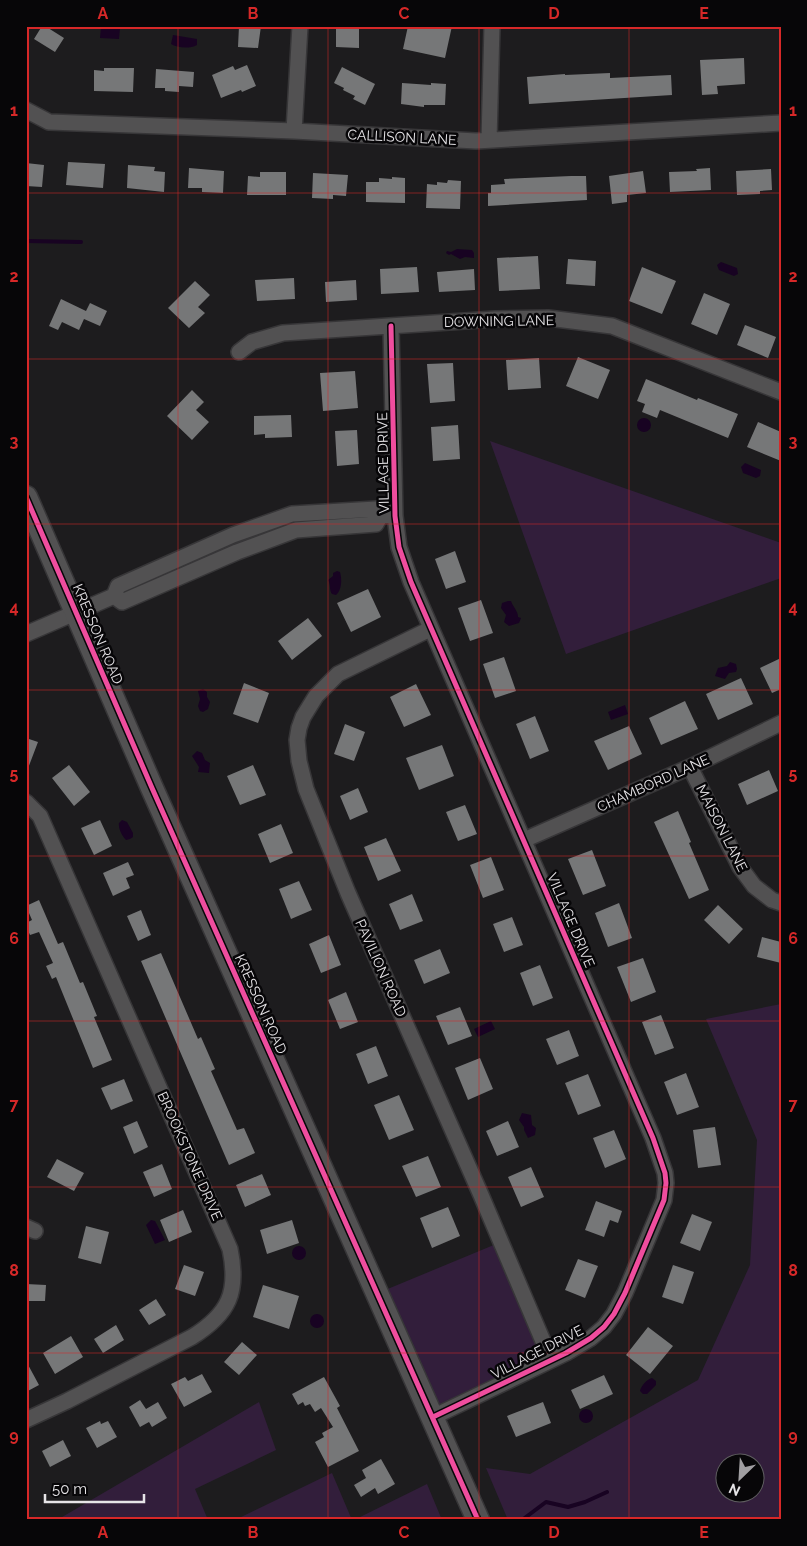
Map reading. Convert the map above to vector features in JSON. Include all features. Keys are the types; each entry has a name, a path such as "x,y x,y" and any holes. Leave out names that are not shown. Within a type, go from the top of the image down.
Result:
{"main road":[{"name":"KRESSON ROAD","path":"26,497 152,788 478,1520"}],"street":[{"path":"294,131 300,26"},
{"path":"489,140 492,26"},
{"name":"CALLISON LANE","path":"26,110 49,122 294,131 476,141 781,123"},
{"name":"DOWNING LANE","path":"239,352 252,342 283,333 495,319 548,318 612,326 781,392"},
{"name":"VILLAGE DRIVE","path":"391,326 388,515 411,582 430,628 654,1138 665,1173 666,1183 664,1200 625,1293 614,1314 604,1327 591,1338 551,1360 433,1417"},
{"path":"26,634 114,596 122,602 237,552 296,530 376,524 388,515"},
{"name":"PAVILION ROAD","path":"430,628 338,674 316,696 303,717 299,728 297,740 299,760 306,789 348,893 481,1195 551,1360"},
{"name":"CHAMBORD LANE","path":"524,840 690,767 781,724"},
{"name":"MAISON LANE","path":"690,767 740,867 754,886 772,900 781,903"},
{"name":"BROOKSTONE DRIVE","path":"26,802 40,816 230,1248 234,1269 232,1290 224,1310 210,1326 84,1393 26,1420"}],"shaded area":[{"path":"101,27 120,28 119,39 100,38"},
{"path":"173,35 197,39 197,45 180,47 171,44"},
{"path":"457,249 472,250 474,258 465,257 460,259 446,253 447,251 451,252"},
{"path":"721,262 737,268 738,274 734,276 719,270 717,265"},
{"path":"644,418 649,420 651,425 649,430 644,432 639,430 637,425 639,420"},
{"path":"490,441 781,543 781,578 566,654"},
{"path":"745,463 761,470 760,476 756,478 743,473 741,467"},
{"path":"337,571 340,572 341,581 336,595 332,594 328,580"},
{"path":"511,601 518,617 521,618 519,623 509,626 504,622 506,615 501,608 502,603"},
{"path":"730,662 736,664 736,672 729,673 725,679 715,676 718,668 727,666"},
{"path":"203,689 207,692 210,702 208,709 203,712 200,711 198,706 200,699 198,691"},
{"path":"625,705 628,714 611,720 608,712"},
{"path":"197,751 202,753 205,760 210,763 209,773 198,772 199,767 192,756"},
{"path":"122,820 127,822 133,833 133,837 130,839 126,840 121,832 119,823"},
{"path":"781,1004 781,1520 508,1520 486,1468 530,1474 698,1380 750,1265 757,1140 706,1019"},
{"path":"491,1021 495,1029 478,1037 474,1029"},
{"path":"522,1113 531,1115 532,1125 536,1128 535,1135 528,1138 519,1120"},
{"path":"151,1220 155,1221 165,1240 155,1244 146,1225"},
{"path":"501,1242 551,1360 433,1417 378,1293"},
{"path":"296,1246 302,1246 306,1253 302,1260 296,1260 292,1256 292,1250"},
{"path":"314,1314 320,1314 324,1321 320,1328 314,1328 310,1324 310,1318"},
{"path":"652,1378 656,1381 656,1385 647,1394 643,1394 640,1391 642,1387 646,1381"},
{"path":"259,1402 276,1450 195,1489 208,1520 57,1520"},
{"path":"586,1409 591,1411 593,1416 591,1421 586,1423 581,1421 579,1416 581,1411"},
{"path":"332,1473 352,1520 235,1520"},
{"path":"427,1484 442,1520 354,1520"}],"building":[{"path":"42,26 64,38 55,52 34,39"},
{"path":"239,26 261,26 258,48 238,47"},
{"path":"336,26 359,26 359,48 336,47"},
{"path":"408,26 452,26 445,58 403,49"},
{"path":"744,58 745,84 717,86 718,94 702,95 700,60"},
{"path":"247,65 256,86 221,98 212,75 233,66 235,70"},
{"path":"342,67 375,84 365,105 353,99 355,96 334,83"},
{"path":"104,68 134,68 133,92 94,91 94,70 104,71"},
{"path":"156,69 194,72 193,87 179,86 179,92 165,91 165,88 155,88"},
{"path":"610,73 610,78 671,75 672,95 529,104 527,77"},
{"path":"402,83 446,84 445,105 424,105 424,107 401,104"},
{"path":"68,162 105,164 103,188 66,185"},
{"path":"26,163 44,165 42,187 26,186"},
{"path":"128,165 155,167 154,171 165,172 164,192 127,188"},
{"path":"189,168 224,171 223,193 202,192 202,188 188,188"},
{"path":"710,168 711,190 670,192 669,172 697,171 696,169"},
{"path":"771,169 772,190 760,191 760,194 737,195 736,171"},
{"path":"643,171 646,193 627,195 627,202 612,204 609,176"},
{"path":"260,172 286,172 286,195 247,195 248,176 260,177"},
{"path":"313,173 348,175 346,196 333,195 333,199 312,198"},
{"path":"586,176 587,200 488,206 488,193 491,193 491,185 505,184 504,179"},
{"path":"392,177 405,178 405,203 366,202 366,182 379,182 379,178 392,179"},
{"path":"448,180 461,181 460,209 426,208 427,184 437,185 437,182 447,183"},
{"path":"538,256 540,289 499,291 497,258"},
{"path":"568,259 596,261 595,286 566,284"},
{"path":"417,267 419,292 381,294 380,269"},
{"path":"642,267 676,281 662,314 629,301"},
{"path":"474,269 475,290 439,292 437,272"},
{"path":"294,278 295,299 257,301 255,280"},
{"path":"356,280 357,300 326,302 325,282"},
{"path":"195,281 210,295 198,307 205,313 189,328 168,308"},
{"path":"704,293 730,304 717,335 691,324"},
{"path":"61,299 86,311 90,303 107,311 100,326 84,319 79,330 62,322 58,330 49,326"},
{"path":"745,325 776,337 768,358 737,345"},
{"path":"578,357 610,370 598,399 566,386"},
{"path":"539,358 541,388 508,390 506,360"},
{"path":"453,363 455,401 430,403 427,364"},
{"path":"355,371 358,408 323,411 320,373"},
{"path":"646,379 738,414 728,438 660,410 657,418 642,412 645,404 637,401"},
{"path":"192,390 204,402 196,410 209,422 192,440 167,416"},
{"path":"291,415 292,437 265,438 265,434 254,435 254,416"},
{"path":"758,422 781,432 781,461 747,447"},
{"path":"458,425 460,459 433,461 431,427"},
{"path":"357,430 359,464 337,466 335,431"},
{"path":"455,551 466,582 446,589 435,559"},
{"path":"368,589 381,617 351,632 337,603"},
{"path":"481,600 493,633 470,641 458,608"},
{"path":"308,618 322,636 292,660 278,641"},
{"path":"504,657 516,691 495,698 483,664"},
{"path":"781,658 781,689 772,693 760,668"},
{"path":"741,678 753,704 718,720 706,694"},
{"path":"244,683 269,693 258,723 233,714"},
{"path":"416,684 431,715 404,727 390,697"},
{"path":"685,701 698,729 661,745 649,718"},
{"path":"535,716 549,751 530,759 516,724"},
{"path":"345,724 365,732 354,761 334,754"},
{"path":"629,726 642,754 608,770 594,741"},
{"path":"26,738 38,742 27,771 26,771"},
{"path":"442,745 454,776 419,790 406,758"},
{"path":"69,765 90,792 74,806 52,778"},
{"path":"253,765 266,795 240,805 227,776"},
{"path":"769,770 778,791 747,805 738,784"},
{"path":"358,788 368,812 350,820 340,796"},
{"path":"465,805 477,834 458,841 446,812"},
{"path":"678,811 709,890 689,899 654,822"},
{"path":"100,820 112,846 94,855 81,828"},
{"path":"281,824 293,853 270,863 258,834"},
{"path":"386,838 401,871 378,881 364,847"},
{"path":"592,850 606,886 583,895 568,859"},
{"path":"491,857 504,890 483,898 470,865"},
{"path":"128,862 134,875 126,878 130,888 113,896 103,873"},
{"path":"299,881 312,910 291,919 279,889"},
{"path":"412,894 423,921 400,930 389,904"},
{"path":"39,900 58,944 63,942 80,983 83,982 97,1016 94,1017 112,1060 93,1068 56,977 52,979 46,966 53,963 39,932 30,935 26,926 26,923 32,920 26,906"},
{"path":"619,903 632,938 608,947 595,913"},
{"path":"718,905 743,929 729,944 704,920"},
{"path":"141,910 151,935 138,941 127,916"},
{"path":"512,917 523,945 504,952 493,924"},
{"path":"329,935 341,965 321,973 309,944"},
{"path":"762,937 781,942 781,963 757,957"},
{"path":"440,949 450,973 424,984 414,960"},
{"path":"161,953 198,1039 201,1037 215,1069 211,1071 237,1130 244,1128 255,1153 229,1165 141,961"},
{"path":"643,958 656,992 631,1002 617,967"},
{"path":"540,965 553,998 533,1006 520,973"},
{"path":"346,992 358,1022 340,1029 328,1000"},
{"path":"460,1007 472,1036 448,1045 436,1016"},
{"path":"661,1015 674,1048 655,1055 642,1022"},
{"path":"569,1030 579,1056 557,1065 546,1039"},
{"path":"376,1046 388,1076 368,1084 356,1054"},
{"path":"480,1058 493,1089 468,1100 455,1068"},
{"path":"686,1073 699,1107 677,1115 664,1082"},
{"path":"588,1074 601,1106 578,1115 565,1083"},
{"path":"124,1079 133,1101 111,1110 101,1088"},
{"path":"399,1095 414,1130 389,1140 374,1105"},
{"path":"137,1121 148,1147 134,1154 123,1127"},
{"path":"508,1121 519,1147 497,1156 486,1131"},
{"path":"715,1127 721,1165 698,1168 693,1130"},
{"path":"614,1130 626,1159 605,1168 593,1138"},
{"path":"428,1156 441,1187 416,1197 402,1166"},
{"path":"57,1159 84,1173 74,1191 47,1177"},
{"path":"162,1164 172,1189 154,1197 143,1172"},
{"path":"531,1167 544,1197 521,1207 508,1177"},
{"path":"262,1174 271,1195 245,1207 236,1185"},
{"path":"596,1201 622,1211 618,1223 610,1220 604,1237 585,1230"},
{"path":"448,1207 460,1236 432,1248 420,1218"},
{"path":"183,1210 192,1232 169,1242 160,1220"},
{"path":"692,1214 712,1222 700,1251 680,1243"},
{"path":"292,1220 299,1243 267,1254 260,1230"},
{"path":"86,1226 109,1232 101,1264 78,1258"},
{"path":"578,1259 598,1266 585,1298 565,1290"},
{"path":"184,1265 204,1272 195,1296 175,1289"},
{"path":"673,1265 694,1272 683,1304 662,1297"},
{"path":"26,1284 46,1285 45,1301 26,1301"},
{"path":"263,1285 299,1296 289,1329 253,1317"},
{"path":"156,1299 166,1315 149,1325 139,1310"},
{"path":"116,1325 124,1340 103,1353 94,1339"},
{"path":"648,1327 673,1346 650,1374 626,1355"},
{"path":"71,1336 83,1357 55,1374 43,1353"},
{"path":"242,1342 257,1355 239,1375 224,1362"},
{"path":"26,1361 39,1385 26,1392"},
{"path":"202,1374 212,1392 184,1407 171,1384 185,1377 188,1381"},
{"path":"604,1375 613,1394 580,1409 571,1390"},
{"path":"324,1377 340,1406 337,1408 359,1451 328,1467 315,1442 324,1437 322,1433 333,1427 321,1408 315,1412 310,1404 305,1406 303,1402 298,1405 292,1394"},
{"path":"140,1400 146,1409 158,1402 167,1418 152,1427 149,1422 140,1427 129,1407"},
{"path":"543,1402 551,1423 516,1437 507,1416"},
{"path":"100,1421 101,1424 108,1421 117,1437 97,1448 86,1428"},
{"path":"63,1440 71,1456 50,1467 42,1451"},
{"path":"381,1459 395,1484 378,1494 375,1488 361,1497 354,1485 366,1478 362,1470"}],"waterway":[{"path":"26,241 81,242"},
{"path":"522,1520 546,1502 568,1507 607,1492"}],"cycle path":[{"path":"391,326 395,516 399,547 411,582 653,1138 665,1173 666,1183 664,1200 625,1293 614,1314 604,1327 591,1338 566,1353 433,1417"},
{"path":"26,497 152,788 478,1520"}]}
